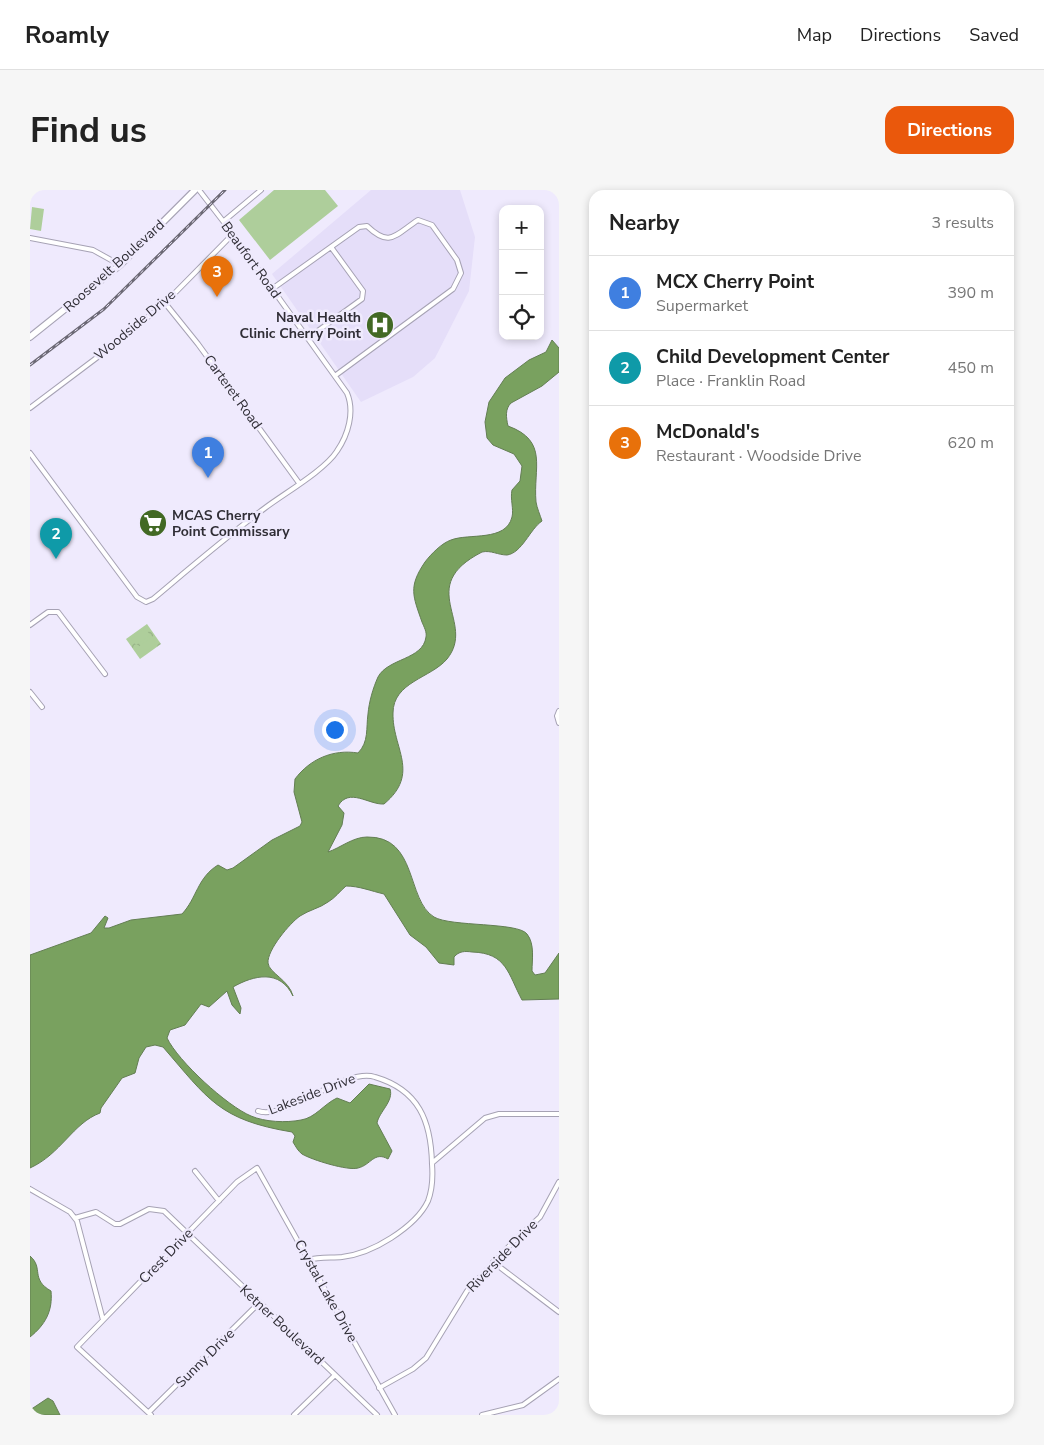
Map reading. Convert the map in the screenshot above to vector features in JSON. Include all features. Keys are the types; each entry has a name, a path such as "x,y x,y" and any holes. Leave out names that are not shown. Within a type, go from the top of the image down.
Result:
{"street":[{"name":"Roosevelt Boulevard","path":"30,337 120,265 195,190"},
{"name":"Beaufort Road","path":"199,190 224,221 336,375 347,393 350,405 346,432 337,452 326,463 299,483"},
{"path":"224,221 261,190"},
{"path":"272,289 363,225 367,226 378,237 391,238 418,220 426,221 432,225 457,260 461,273 453,289 336,375"},
{"name":"Woodside Drive","path":"30,408 115,344 165,303 233,234"},
{"path":"30,238 94,250 120,265"},
{"path":"308,338 362,299 363,291 331,246"},
{"name":"Carteret Road","path":"165,303 198,344 299,483"},
{"path":"30,453 137,597 146,602 153,599 219,542 299,483"},
{"path":"30,625 48,612 58,612 105,674"},
{"path":"30,692 42,707"},
{"path":"559,711 557,716 559,723"},
{"name":"Lakeside Drive","path":"258,1111 269,1113 275,1111 360,1076 375,1077 400,1090 417,1103 429,1128 433,1183 427,1202 418,1214 402,1230 379,1245 356,1254 308,1260"},
{"path":"432,1163 485,1118 499,1114 559,1114"},
{"name":"Crystal Lake Drive","path":"257,1168 394,1415"},
{"name":"Crest Drive","path":"150,1414 77,1347 246,1174 257,1168"},
{"path":"196,1171 219,1201"},
{"name":"Riverside Drive","path":"379,1388 413,1369 426,1358 467,1291 540,1217 559,1182"},
{"path":"30,1189 70,1212 75,1218 104,1320"},
{"name":"Ketner Boulevard","path":"75,1218 96,1212 115,1224 120,1224 149,1209 164,1211 378,1415"},
{"path":"494,1262 559,1312"},
{"name":"Sunny Drive","path":"150,1414 260,1303"},
{"path":"294,1415 335,1375"},
{"path":"482,1415 523,1406 559,1379"}],"shaded area":[{"name":"Naval Health Clinic Cherry Point","path":"371,190 460,190 475,237 469,291 435,358 413,377 361,402 272,274"},
{"path":"552,340 559,348 559,372 542,386 511,403 506,413 508,426 521,432 529,439 534,448 537,467 536,502 542,521 517,550 507,555 482,552 462,565 452,578 449,591 456,632 454,645 447,659 440,666 406,687 399,694 395,703 393,713 394,726 403,771 401,782 395,793 384,804 353,797 343,800 338,806 344,813 342,825 328,852 362,837 383,839 395,847 403,857 425,909 434,917 454,922 521,930 530,938 532,971 535,975 545,973 559,953 559,999 522,1000 505,967 493,956 484,953 462,952 454,957 454,965 439,963 426,947 410,935 384,894 346,886 322,906 296,919 280,937 271,951 269,967 288,986 293,996 288,987 274,978 258,977 249,980 233,987 241,1008 240,1014 232,1005 227,991 209,1007 201,1004 185,1025 170,1030 167,1038 181,1058 204,1082 241,1111 263,1120 282,1122 306,1119 337,1098 350,1103 369,1084 390,1089 390,1098 377,1123 392,1151 388,1159 379,1157 353,1169 321,1162 307,1156 301,1153 295,1146 293,1142 295,1136 292,1132 247,1121 217,1105 204,1094 163,1047 155,1045 146,1047 139,1058 135,1073 122,1078 101,1108 100,1113 82,1124 50,1155 30,1168 30,955 91,933 105,916 108,918 104,928 109,928 131,920 182,914 201,882 211,870 218,865 227,870 233,868 272,840 300,826 302,822 294,792 295,779 308,766 323,757 331,754 358,753 362,749 365,740 369,705 378,677 389,666 412,655 423,645 426,633 416,605 414,585 425,562 437,549 448,541 495,533 508,525 512,517 512,490 520,481 522,466 514,454 493,445 487,438 485,422 489,402 505,378 529,360 546,352"},
{"path":"30,1256 34,1260 41,1282 51,1291 51,1305 44,1322 30,1337"},
{"path":"48,1398 53,1401 60,1415 30,1415 30,1410"}],"green space":[{"path":"274,190 325,190 338,206 270,260 239,220"},
{"path":"32,207 44,209 41,231 30,229"},
{"path":"147,624 161,644 140,659 126,639"},
{"path":"145,628 150,635 136,645 131,639"},
{"path":"152,637 156,644 143,654 138,647"}],"railway":[{"path":"30,365 104,309 225,190"}],"place":[{"name":"McDonald's","path":"217,297"},
{"name":"Naval Health Clinic Cherry Point","path":"380,325"},
{"name":"MCX Cherry Point","path":"208,478"},
{"name":"MCAS Cherry Point Commissary","path":"153,523"},
{"name":"Child Development Center","path":"56,559"}]}
